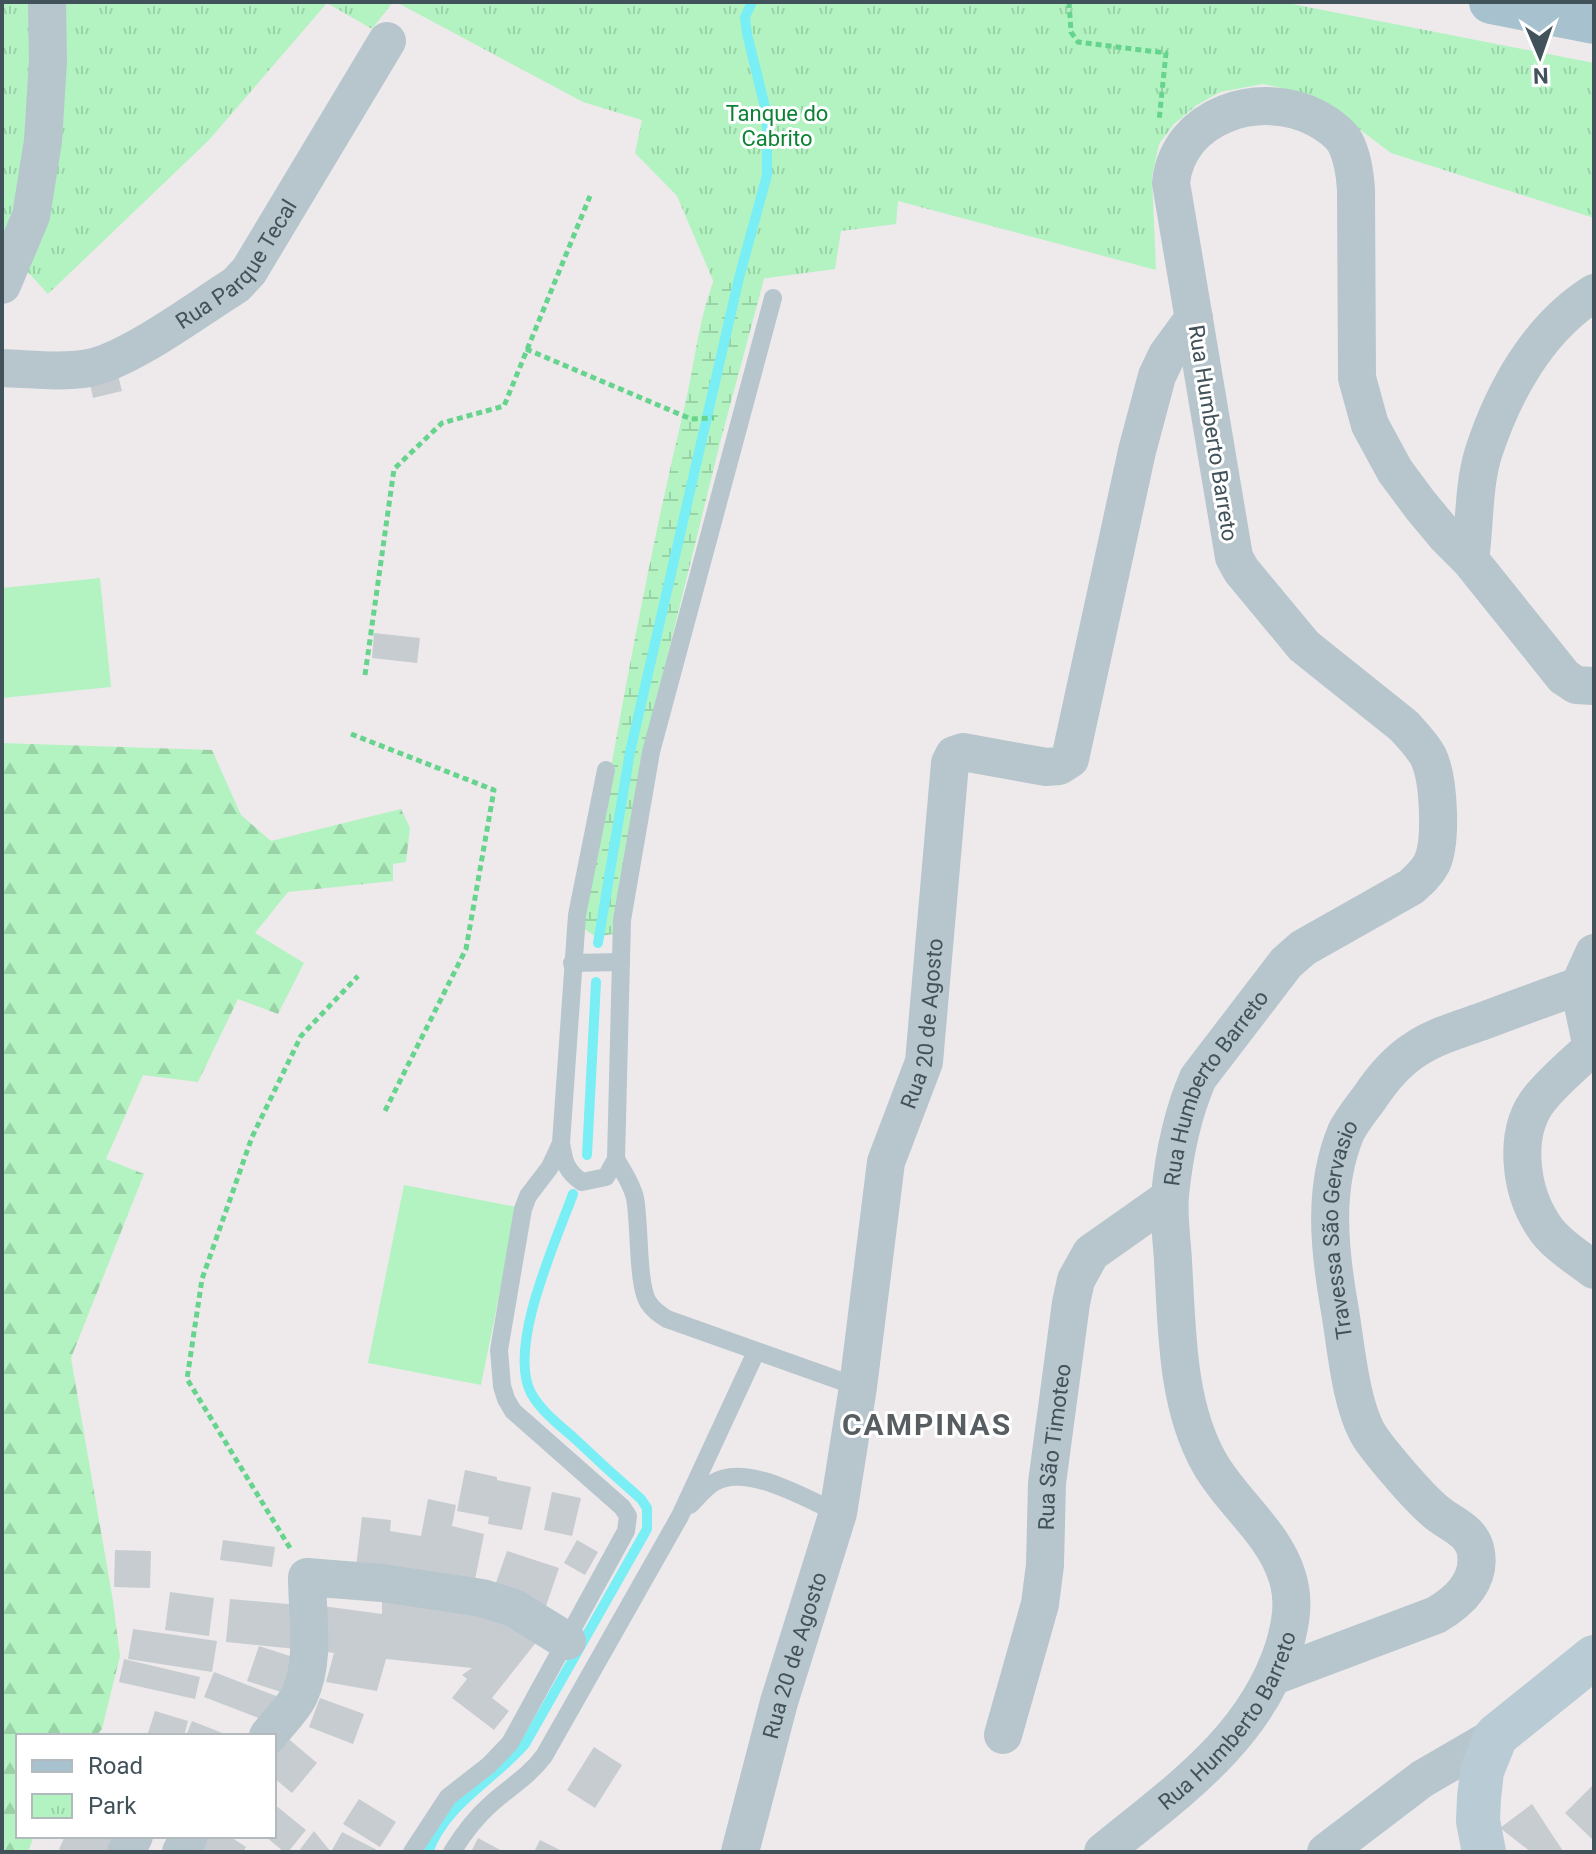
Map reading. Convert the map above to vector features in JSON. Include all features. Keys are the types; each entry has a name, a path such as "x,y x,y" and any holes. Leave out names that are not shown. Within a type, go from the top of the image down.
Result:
{"main road":[{"path":"1491,2 1594,22"}],"street":[{"path":"2,285 31,216 43,141 48,61 47,2"},
{"name":"Rua Parque Tecal","path":"2,368 91,368 118,359 236,285 249,271 387,41"},
{"path":"1175,159 1190,138 1215,117 1254,107 1290,107 1323,122 1344,139 1354,168 1356,190 1357,378 1370,425 1395,471 1564,677 1576,685 1594,686"},
{"name":"Rua Humberto Barreto","path":"1103,1852 1209,1765 1231,1742 1274,1676 1292,1611 1292,1592 1287,1573 1270,1542 1210,1464 1199,1442 1184,1386 1169,1198 1182,1123 1198,1078 1286,963 1303,948 1411,887 1424,876 1433,862 1436,846 1434,773 1419,742 1404,726 1304,646 1241,570 1234,557 1171,183 1175,159"},
{"path":"1470,560 1483,456 1513,383 1527,359 1557,323 1575,305 1594,293"},
{"name":"Rua 20 de Agosto","path":"740,1852 779,1702 838,1513 858,1387 886,1162 924,1062 950,763 954,755 963,752 1046,767 1059,766 1070,759 1137,451 1157,376 1167,355 1194,318"},
{"path":"1587,969 1593,1047 1539,1099 1529,1117 1522,1147 1524,1177 1531,1202 1544,1228 1594,1270"},
{"name":"Travessa São Gervasio","path":"1274,1676 1436,1615 1453,1605 1475,1576 1477,1560 1474,1544 1463,1530 1435,1511 1371,1439 1357,1405 1329,1235 1334,1173 1347,1130 1377,1086 1416,1049 1587,969"},
{"name":"Rua São Timoteo","path":"1003,1735 1040,1604 1045,1565 1047,1483 1076,1280 1091,1253 1169,1198"},
{"path":"270,1734 297,1700 304,1683 308,1659 307,1577 382,1583 482,1598 514,1608 567,1641"},
{"path":"1326,1852 1422,1779 1496,1736 1594,1657"},
{"path":"1484,1852 1478,1821 1479,1798 1482,1771 1496,1736"}],"lane":[{"path":"606,770 577,915 561,1143 564,1164 582,1182 606,1177 616,1159 622,920 651,752 773,298"},
{"path":"572,963 621,962"},
{"path":"412,1852 448,1797 489,1765 510,1743 626,1531 628,1516 622,1507 513,1411 502,1386 499,1350 523,1209 528,1196 550,1167 561,1143"},
{"path":"616,1159 635,1198 643,1287 647,1301 657,1312 667,1319 858,1387"},
{"path":"452,1852 491,1804 523,1779 544,1756 680,1516 756,1352"},
{"path":"680,1516 714,1482 739,1476 763,1481 838,1513"}],"path":[{"path":"1069,2 1071,32 1078,42 1166,53 1156,148 1175,159"},
{"path":"365,675 394,469 442,423 504,406 590,196"},
{"path":"526,349 691,419"},
{"path":"351,734 494,790 466,949 385,1111"},
{"path":"307,1577 187,1379 202,1279 252,1137 301,1036 358,976"}],"green space":[{"path":"2,2 393,2 372,29 327,3 209,140 48,294 2,244"},
{"name":"Tanque do Cabrito","path":"396,2 1282,2 1594,63 1594,218 1391,153 1327,105 1294,91 1263,84 1220,92 1197,105 1174,124 1159,144 1152,177 1156,270 898,201 896,224 841,231 835,269 715,285 677,196 635,153 642,120 583,102"},
{"path":"786,197 720,443 645,747 613,934 596,937 583,928 642,602 703,315 714,279 726,255"},
{"path":"100,578 111,687 2,698 2,588"},
{"path":"2,743 212,750 241,815 271,841 401,809 410,828 406,862 393,864 393,881 288,892 255,933 304,963 278,1014 238,999 198,1082 143,1075 106,1159 144,1174 71,1358 120,1656 102,1729 98,1734 16,1734 16,1838 33,1838 28,1852 2,1852"},
{"path":"404,1185 517,1207 481,1385 368,1363"}],"building":[{"path":"116,367 122,391 93,398 88,374"},
{"path":"374,633 420,638 417,663 372,658"},
{"path":"465,1470 531,1487 522,1530 488,1524 489,1517 457,1511"},
{"path":"552,1492 581,1498 572,1536 544,1530"},
{"path":"428,1499 456,1505 452,1526 484,1534 474,1585 356,1567 362,1517 391,1520 390,1531 421,1536"},
{"path":"223,1540 275,1547 272,1567 220,1560"},
{"path":"577,1540 598,1552 585,1575 564,1563"},
{"path":"115,1550 151,1551 150,1588 114,1587"},
{"path":"507,1551 559,1568 545,1609 493,1591"},
{"path":"170,1592 214,1598 209,1636 165,1630"},
{"path":"230,1599 299,1605 296,1649 226,1642"},
{"path":"382,1600 486,1610 538,1640 492,1698 509,1711 494,1730 452,1698 467,1679 462,1675 472,1668 386,1659 377,1691 326,1682 334,1653 319,1651 315,1605 382,1614"},
{"path":"133,1629 217,1641 212,1672 128,1659"},
{"path":"259,1646 299,1659 287,1694 247,1681"},
{"path":"124,1659 200,1677 195,1699 119,1682"},
{"path":"214,1672 279,1697 269,1722 204,1697"},
{"path":"320,1698 364,1714 353,1744 309,1727"},
{"path":"155,1711 188,1721 185,1734 148,1734"},
{"path":"192,1721 225,1734 187,1734"},
{"path":"284,1735 317,1763 292,1793 276,1780 276,1745"},
{"path":"594,1747 622,1765 595,1808 567,1790"},
{"path":"1594,1784 1594,1841 1565,1813"},
{"path":"359,1799 396,1822 380,1847 343,1824"},
{"path":"1532,1804 1563,1851 1531,1852 1500,1828"},
{"path":"276,1806 306,1830 288,1852 267,1838 276,1838"},
{"path":"314,1831 331,1852 298,1852"},
{"path":"342,1832 381,1852 331,1852"},
{"path":"64,1838 125,1838 119,1852 66,1852 59,1849"},
{"path":"202,1838 232,1838 246,1847 243,1852 192,1852"},
{"path":"478,1838 504,1852 471,1852"},
{"path":"540,1840 564,1852 534,1852"}],"waterway":[{"path":"598,943 630,752 739,278 767,175 767,115 745,17 752,2"},
{"path":"587,1155 596,982"},
{"path":"428,1852 436,1835 458,1806 525,1744 647,1529 647,1508 641,1499 545,1411 531,1393 525,1373 529,1322 546,1265 573,1194"}],"district":[{"name":"CAMPINAS","path":"927,1424"}]}
